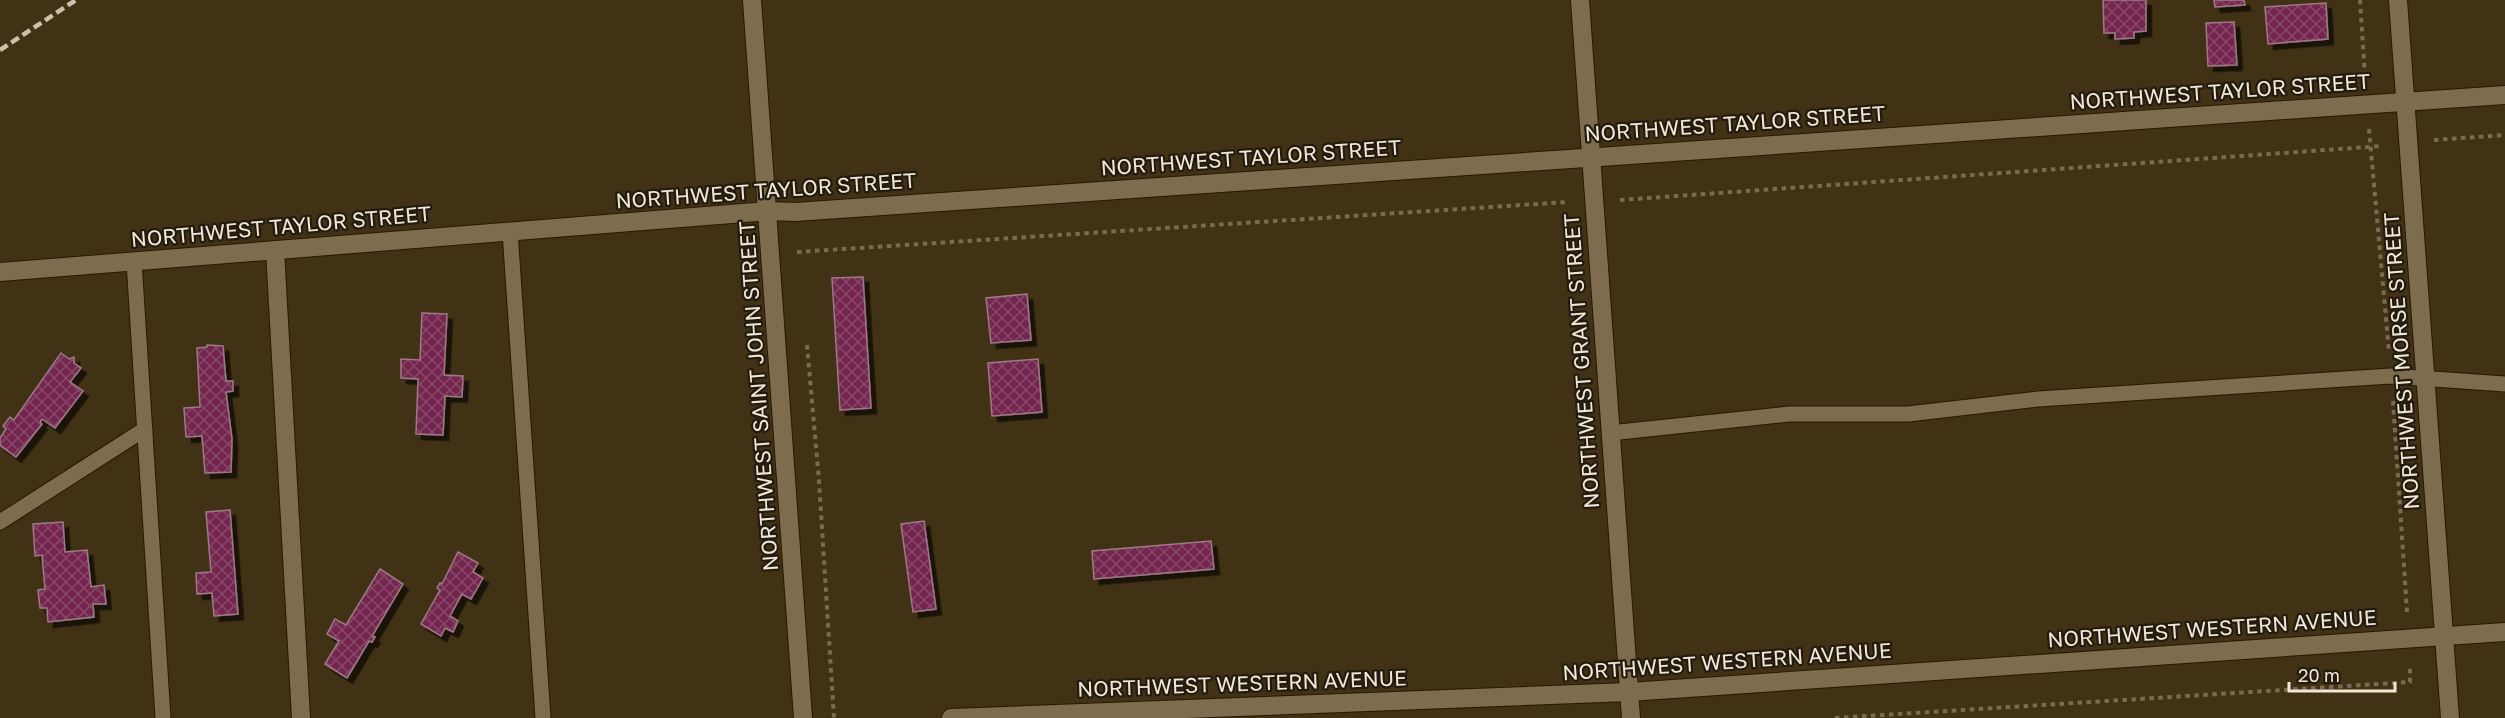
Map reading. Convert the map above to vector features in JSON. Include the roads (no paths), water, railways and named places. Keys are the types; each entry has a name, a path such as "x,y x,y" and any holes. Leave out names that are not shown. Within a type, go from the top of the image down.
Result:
{"street":[{"name":"NORTHWEST SAINT JOHN STREET","path":"752,0 769,211 803,718"},
{"name":"NORTHWEST GRANT STREET","path":"1580,0 1631,718"},
{"name":"NORTHWEST MORSE STREET","path":"2398,0 2428,377 2450,718"},
{"name":"NORTHWEST TAYLOR STREET","path":"0,272 769,211 807,211 2505,95"},
{"path":"275,250 301,718"},
{"name":"NORTHWEST WESTERN AVENUE","path":"951,718 1629,692 2505,632"}],"lane":[{"path":"510,231 543,718"},
{"path":"134,261 163,718"},
{"path":"1610,433 1789,414 1908,414 2038,399 2391,376 2505,384"},
{"path":"0,522 145,429"}],"railway":[{"path":"0,50 76,0"}]}
